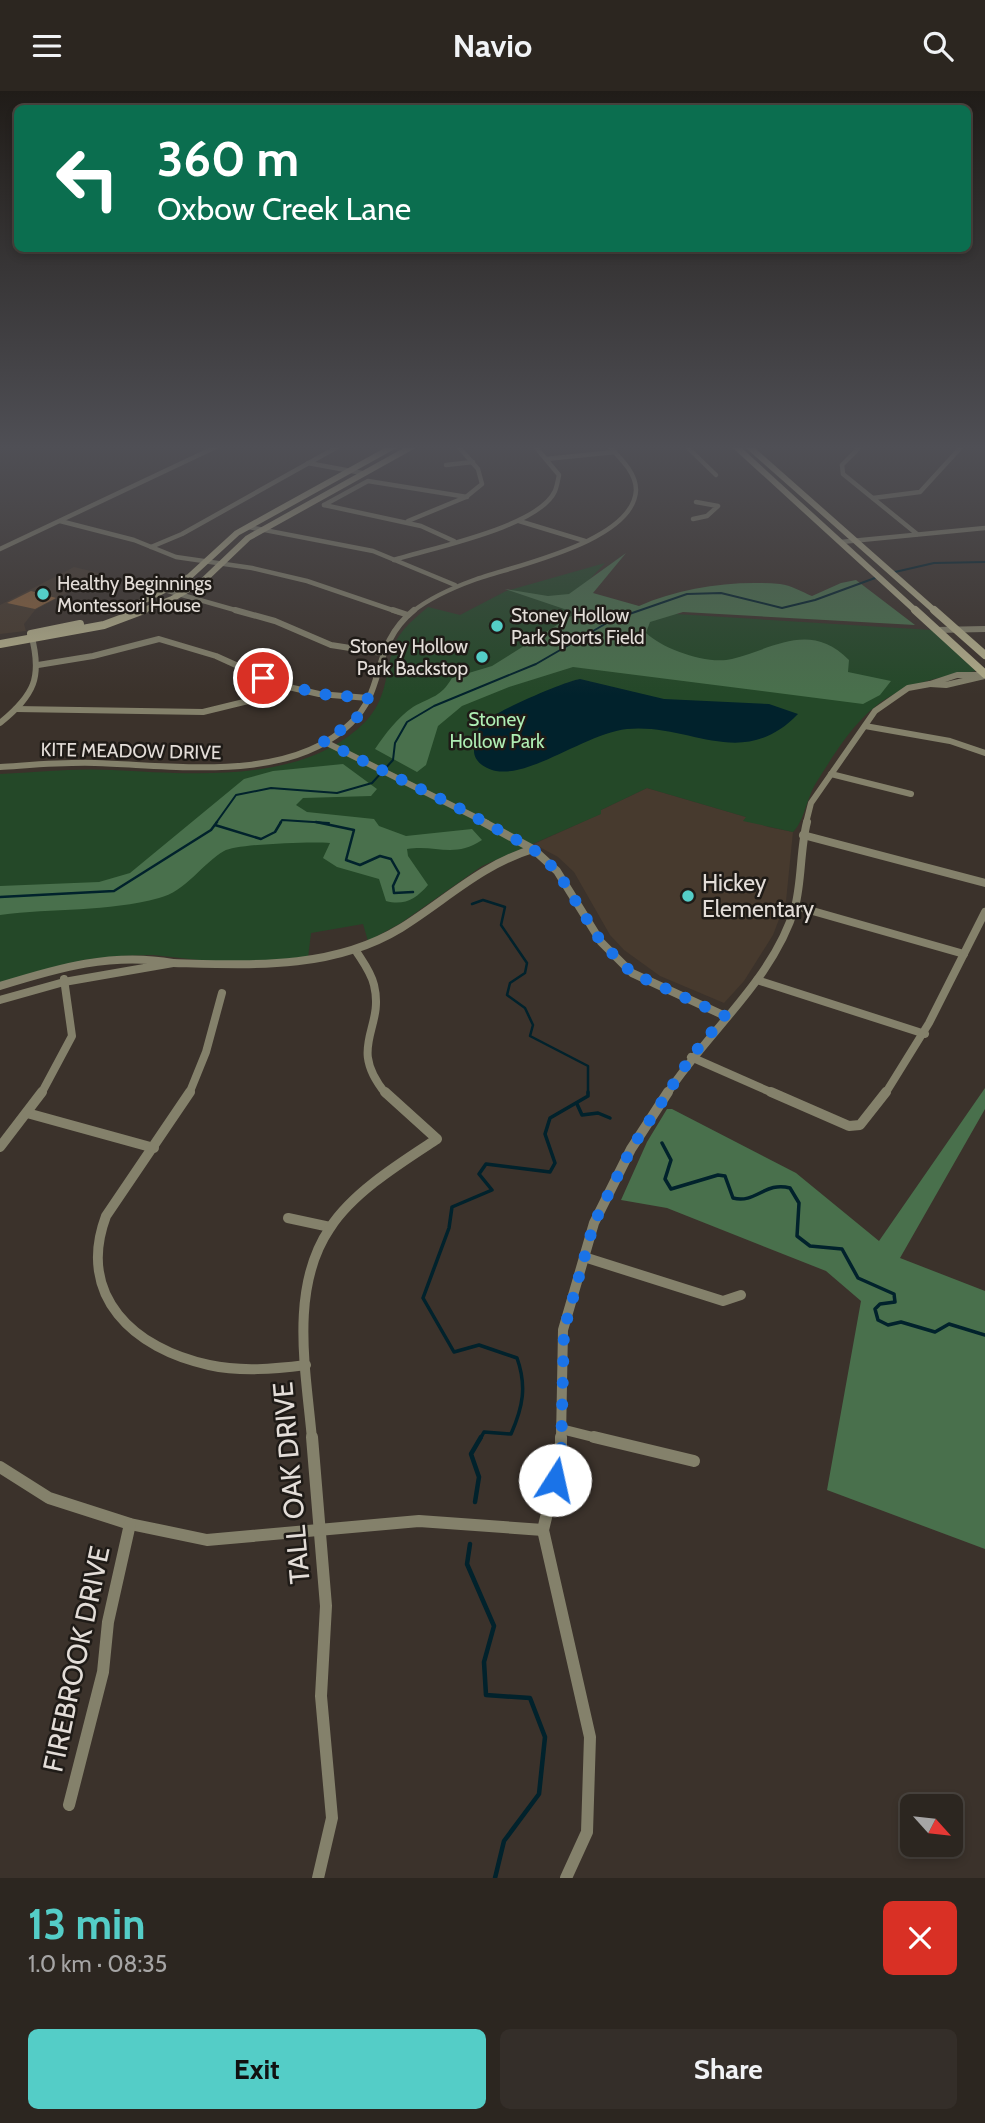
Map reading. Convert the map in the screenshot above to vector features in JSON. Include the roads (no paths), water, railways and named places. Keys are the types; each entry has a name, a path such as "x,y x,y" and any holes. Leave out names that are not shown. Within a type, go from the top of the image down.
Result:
{"main road":[{"path":"0,644 102,618 168,591 208,562 227,541 247,528"},
{"path":"0,638 32,637 104,625 181,594 222,563 240,545 265,528"},
{"path":"826,528 985,675"},
{"path":"843,528 899,582 985,655"}],"street":[{"path":"0,549 44,528"},
{"path":"86,528 176,557 222,563 306,581 408,615"},
{"path":"151,547 192,528"},
{"path":"255,528 373,551 456,585"},
{"path":"435,528 454,541"},
{"path":"394,560 495,528"},
{"path":"543,528 585,541"},
{"name":"KITE MEADOW DRIVE","path":"0,767 106,763 178,769 226,768 281,758 323,741 355,721 379,675 382,653 393,633 408,615 456,585 585,541 606,528"},
{"path":"910,528 917,534"},
{"path":"841,542 981,528"},
{"path":"168,591 275,621 331,645 382,653"},
{"path":"936,630 985,629"},
{"path":"0,723 16,709 34,686 38,665 32,637"},
{"path":"38,665 93,656 159,639 216,656 280,685 319,694 368,698"},
{"path":"566,1878 587,1832 590,1737 543,1530 561,1455 564,1330 594,1223 631,1149 691,1057 757,980 779,946 795,906 803,835 811,803 865,726 875,712 908,688 930,684 942,677 973,673 985,675"},
{"path":"16,709 203,712 248,701 280,685"},
{"path":"865,726 950,741 985,753"},
{"path":"323,741 533,849 557,871 601,942 632,973 725,1016"},
{"path":"831,774 911,794"},
{"path":"803,835 827,839 985,883"},
{"path":"0,1000 64,982 173,963 293,964 356,951 400,929 480,871 533,849"},
{"path":"795,906 964,954"},
{"path":"691,1057 849,1126 860,1125 891,1088 925,1034 985,912"},
{"name":"TALL OAK DRIVE","path":"317,1878 332,1818 321,1696 326,1606 306,1366 304,1296 317,1253 330,1227 380,1177 437,1139 379,1085 371,1072 366,1058 366,1040 375,991 374,983 356,951"},
{"path":"0,986 62,969 115,959 150,957 173,963"},
{"path":"0,1147 41,1094 72,1036 62,969"},
{"path":"757,980 925,1034"},
{"path":"222,993 209,1046 197,1077 181,1109 108,1213 100,1234 96,1260 109,1305 126,1327 151,1345 191,1362 235,1369 306,1366"},
{"path":"27,1113 154,1148"},
{"path":"288,1218 330,1227"},
{"path":"584,1257 723,1301 741,1296"},
{"path":"561,1429 694,1461"},
{"path":"0,1467 48,1497 130,1524 207,1540 321,1532 419,1521 543,1530"},
{"name":"FIREBROOK DRIVE","path":"69,1805 103,1672 108,1622 130,1524"}],"water":[{"path":"580,679 664,699 769,704 798,714 777,731 757,740 736,743 650,729 627,729 611,732 526,768 496,771 478,762 474,751 476,735 485,721 527,699"}],"waterway":[{"path":"895,572 934,563 985,562"},
{"path":"216,823 236,795 271,788 337,793 372,783 393,760 395,743 407,722 434,706 536,664 612,620 687,594 721,593 782,608 815,600 875,578"},
{"path":"280,823 282,820 317,822"},
{"path":"0,897 114,891 211,830 217,822"},
{"path":"215,825 261,839 275,832 281,822"},
{"path":"317,822 329,823"},
{"path":"317,822 354,830 346,860 360,865 380,856 391,859 399,873 393,886 394,893 413,892"},
{"path":"472,904 483,900 505,907 501,925 527,963 525,973 510,983 507,995 525,1008 533,1025 530,1036 588,1066 588,1096 550,1118 545,1134 555,1163 550,1172 486,1164 479,1174 492,1190 452,1207 449,1228 423,1298 454,1352 479,1345 517,1358 523,1387 511,1434 484,1432 480,1439"},
{"path":"577,1104 582,1115 598,1113 610,1118"},
{"path":"662,1143 671,1160 665,1179 671,1189 718,1175 725,1176 733,1198 748,1198 774,1187 790,1188 799,1203 797,1236 810,1246 842,1249 858,1278 894,1294 895,1302 880,1304 875,1309 878,1320 888,1325 901,1322 935,1332 949,1324 985,1335"},
{"path":"475,1502 479,1477 471,1454 481,1437"},
{"path":"470,1544 467,1564 494,1626 484,1662 486,1695 530,1698 545,1737 539,1794 504,1841 495,1878"}],"place":[{"name":"Healthy Beginnings Montessori House","path":"43,594"},
{"name":"Stoney Hollow Park Sports Field","path":"497,626"},
{"name":"Stoney Hollow Park Backstop","path":"482,657"},
{"name":"Hickey Elementary","path":"688,896"}],"park label":[{"name":"Stoney Hollow Park","path":"497,730"}]}
